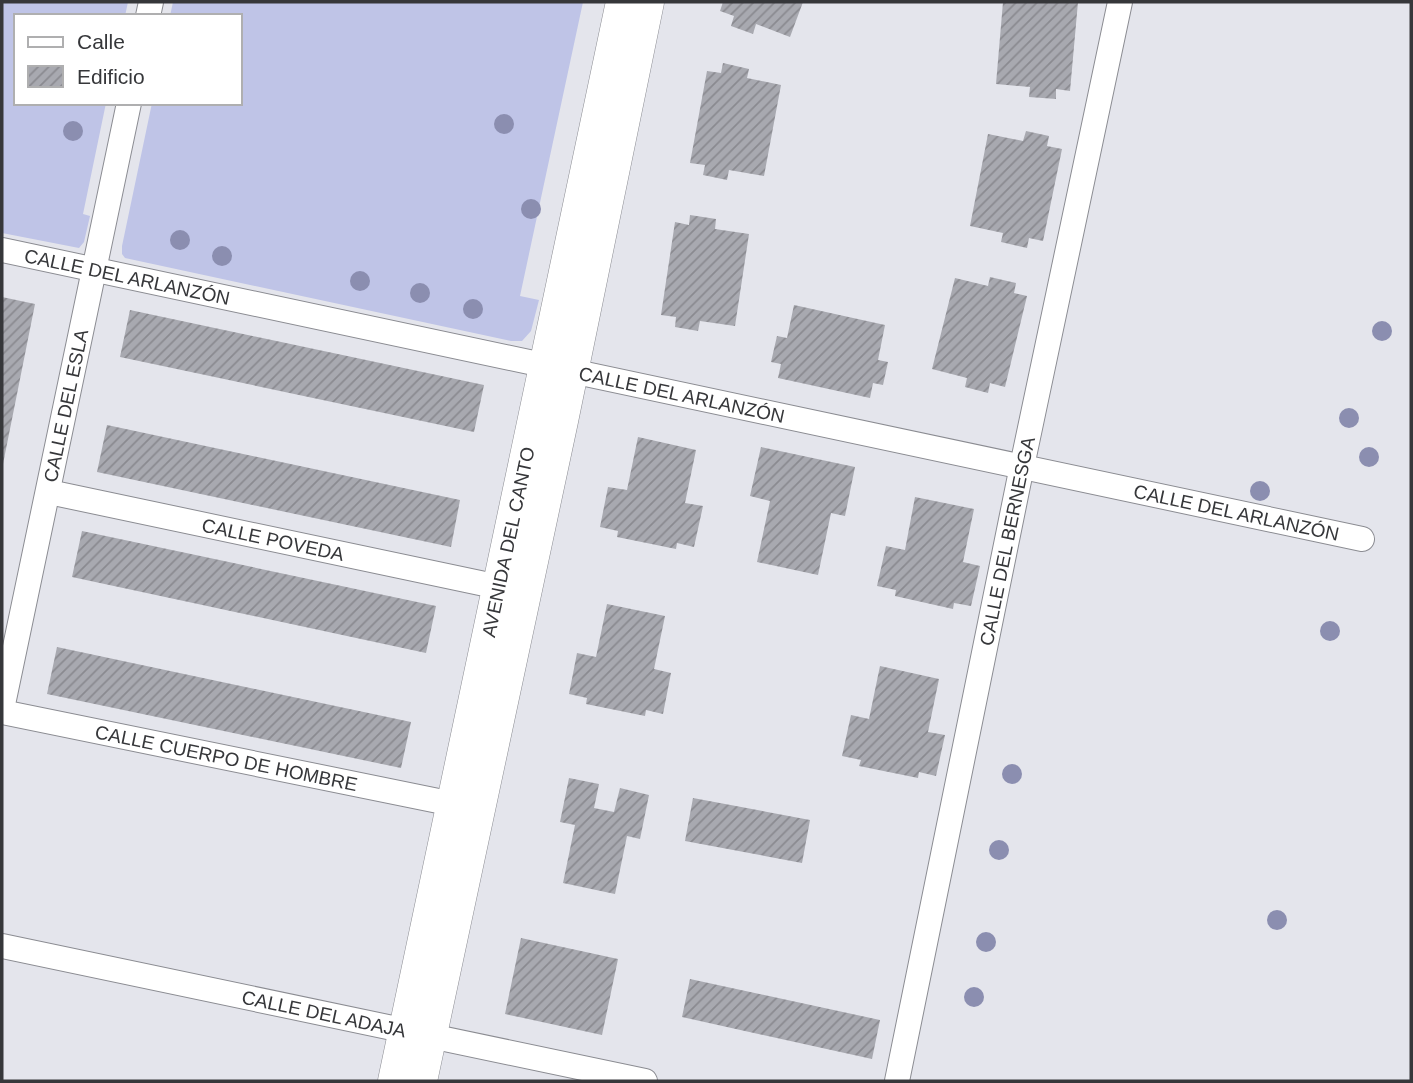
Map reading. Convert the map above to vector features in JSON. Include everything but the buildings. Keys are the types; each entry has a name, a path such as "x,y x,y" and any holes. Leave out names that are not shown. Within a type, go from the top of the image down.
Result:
{"main road":[{"name":"AVENIDA DEL CANTO","path":"421,1081 418,1033 453,804 499,587 559,369 622,2"},
{"name":"AVENIDA DEL CANTO","path":"394,1081 418,1033 559,369 648,2"}],"street":[{"name":"CALLE DEL BERNESGA","path":"897,1081 1120,2"},
{"name":"CALLE DEL ESLA","path":"2,710 129,105"},
{"name":"CALLE DEL ARLANZÓN","path":"2,250 1362,539"},
{"name":"CALLE POVEDA","path":"49,492 499,587"},
{"name":"CALLE CUERPO DE HOMBRE","path":"2,710 453,804"},
{"name":"CALLE DEL ADAJA","path":"2,946 645,1081"}],"shaded area":[{"path":"2,2 128,2 125,14 14,14 14,105 106,105 83,214 90,216 84,242 79,248 2,233"},
{"path":"173,2 583,2 520,296 539,300 531,331 522,341 511,341 125,258 122,246 152,105 242,105 242,14 170,14"}]}
